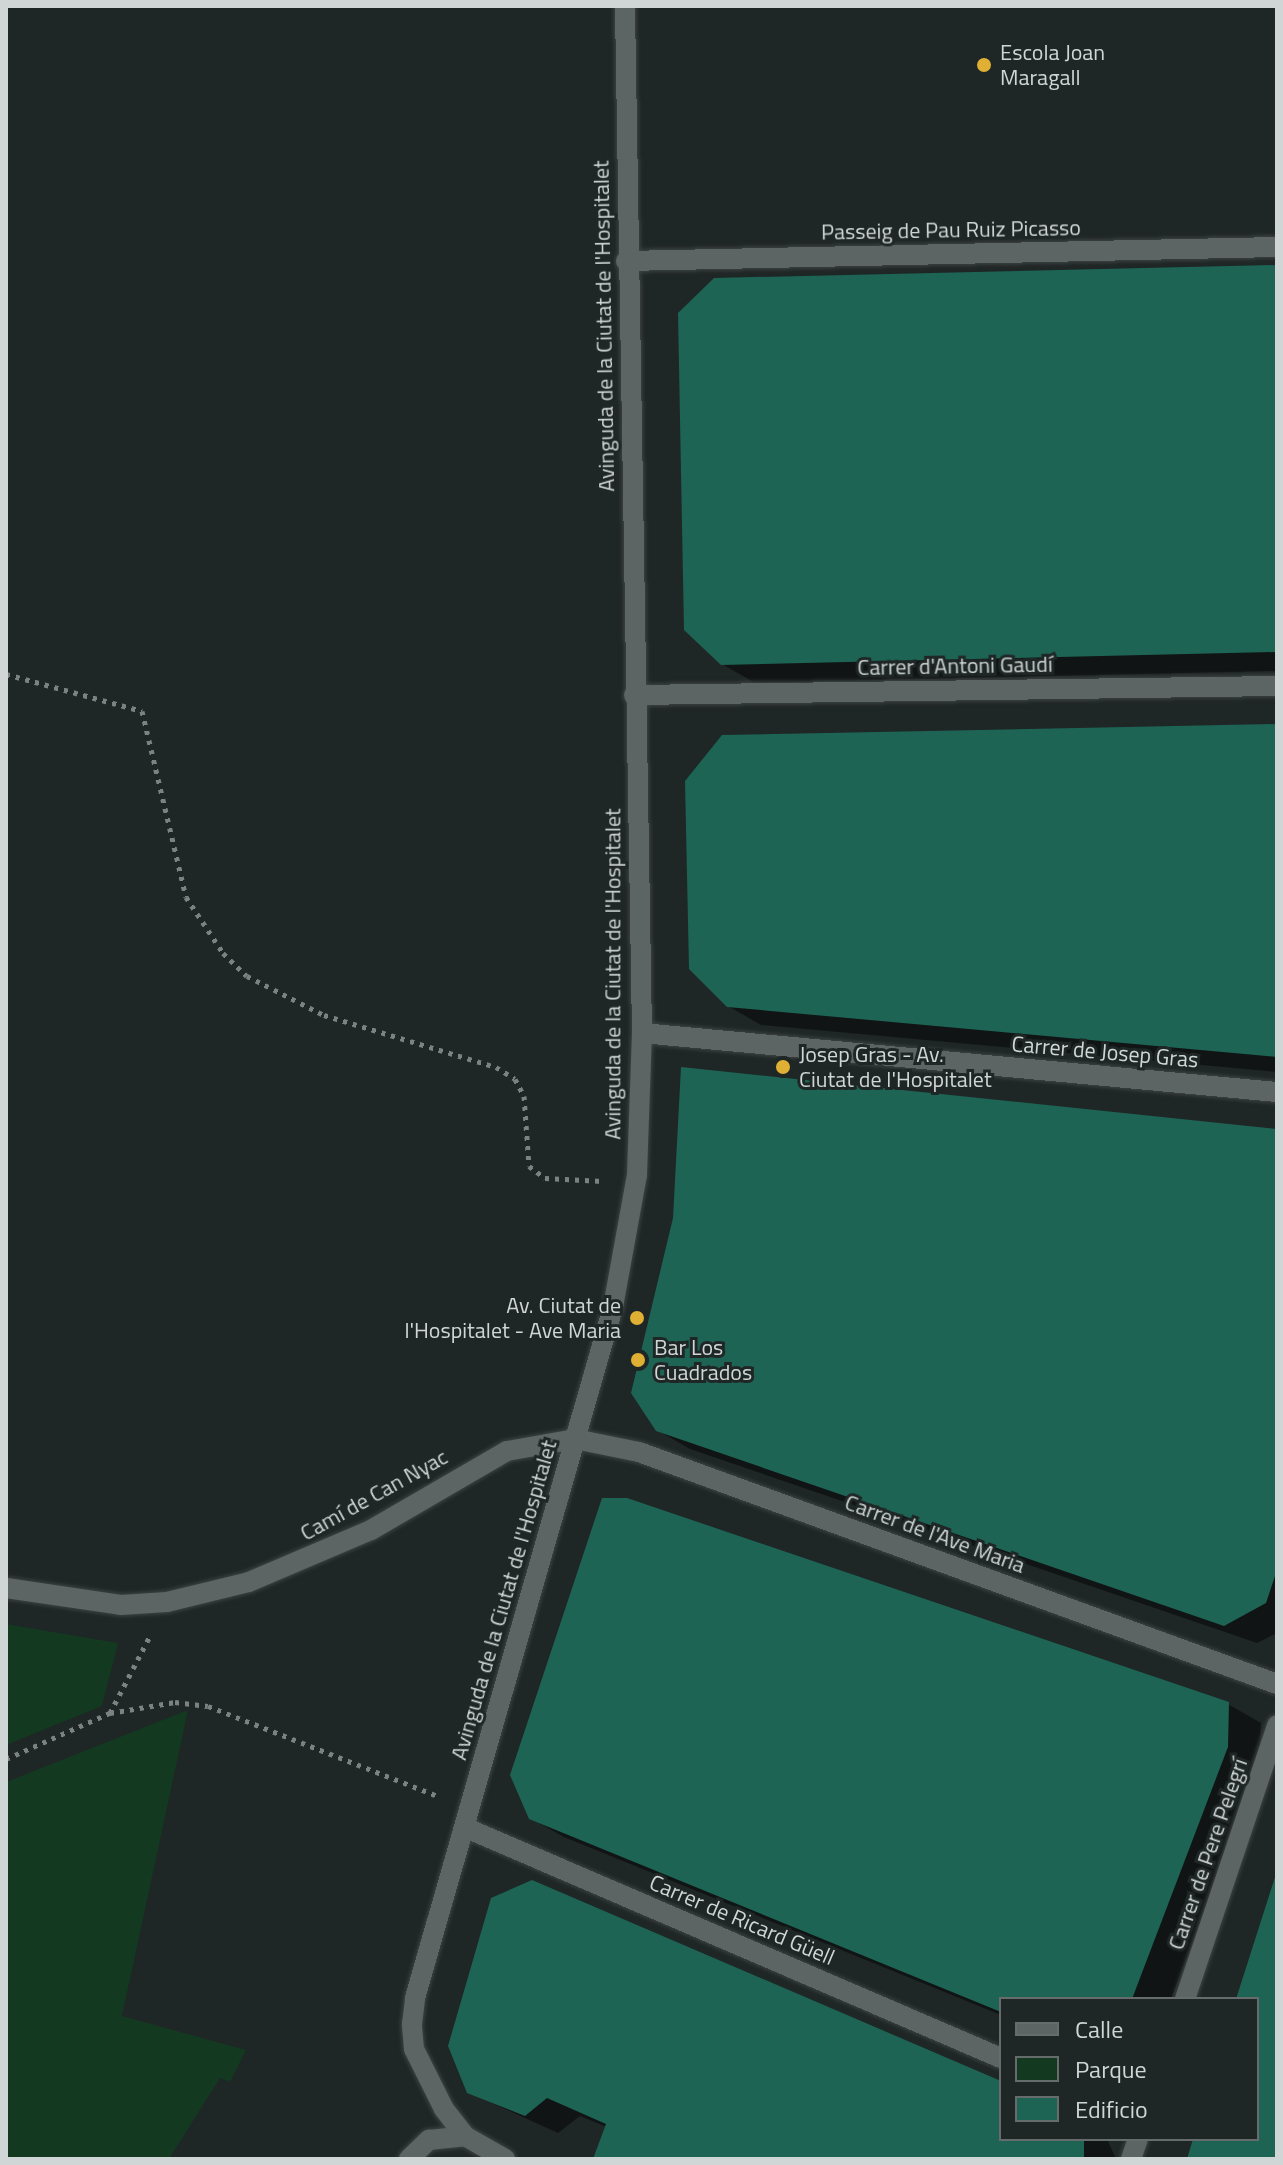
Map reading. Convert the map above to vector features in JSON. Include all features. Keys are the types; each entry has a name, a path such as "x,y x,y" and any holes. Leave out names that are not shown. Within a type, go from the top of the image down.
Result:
{"street":[{"name":"Avinguda de la Ciutat de l'Hospitalet","path":"465,2136 414,2049 412,2024 415,1998 575,1439 626,1244 637,1175 642,1033 626,261 625,6"},
{"name":"Passeig de Pau Ruiz Picasso","path":"626,261 1277,247"},
{"name":"Carrer d'Antoni Gaudí","path":"634,695 1277,686"},
{"name":"Carrer de Josep Gras","path":"642,1033 1277,1092"},
{"name":"Camí de Can Nyac","path":"6,1588 121,1605 167,1602 249,1582 371,1530 507,1451 575,1439"},
{"name":"Carrer de l'Ave Maria","path":"575,1439 639,1452 1277,1684"},
{"name":"Carrer de Pere Pelegrí","path":"1186,1997 1269,1775 1277,1725"},
{"name":"Carrer de Ricard Güell","path":"464,1827 999,2057"},
{"path":"409,2159 429,2140 465,2136 505,2159"}],"path":[{"path":"6,674 142,711 186,897 223,953 247,976 324,1015 496,1067 515,1079 524,1096 529,1166 545,1178 572,1183 611,1179"},
{"path":"110,1713 152,1632"},
{"path":"6,1759 110,1713 175,1702 208,1706 440,1797"}],"green space":[{"path":"6,1624 118,1643 102,1706 6,1745"},
{"path":"188,1710 122,2016 246,2050 230,2082 220,2078 169,2159 6,2159 6,1782"}],"building":[{"path":"1277,265 1277,652 721,665 684,630 678,313 714,278"},
{"path":"1277,724 1277,1057 727,1007 689,969 685,781 722,735"},
{"path":"681,1067 1277,1129 1277,1570 1266,1603 1224,1626 656,1431 631,1393 673,1218"},
{"path":"602,1498 627,1498 1229,1702 1228,1747 1133,1997 999,1997 999,2011 529,1819 510,1775"},
{"path":"1277,1871 1277,2159 1187,2159 1192,2141 1259,2141 1259,1997 1237,1997"},
{"path":"532,1880 999,2080 999,2141 1084,2141 1084,2159 593,2159 606,2124 547,2098 525,2116 467,2093 448,2046 491,1898"}],"place":[{"name":"Escola Joan Maragall","path":"984,65"},
{"name":"Josep Gras - Av. Ciutat de l'Hospitalet","path":"783,1067"},
{"name":"Av. Ciutat de l'Hospitalet - Ave Maria","path":"637,1318"},
{"name":"Bar Los Cuadrados","path":"638,1360"}]}
